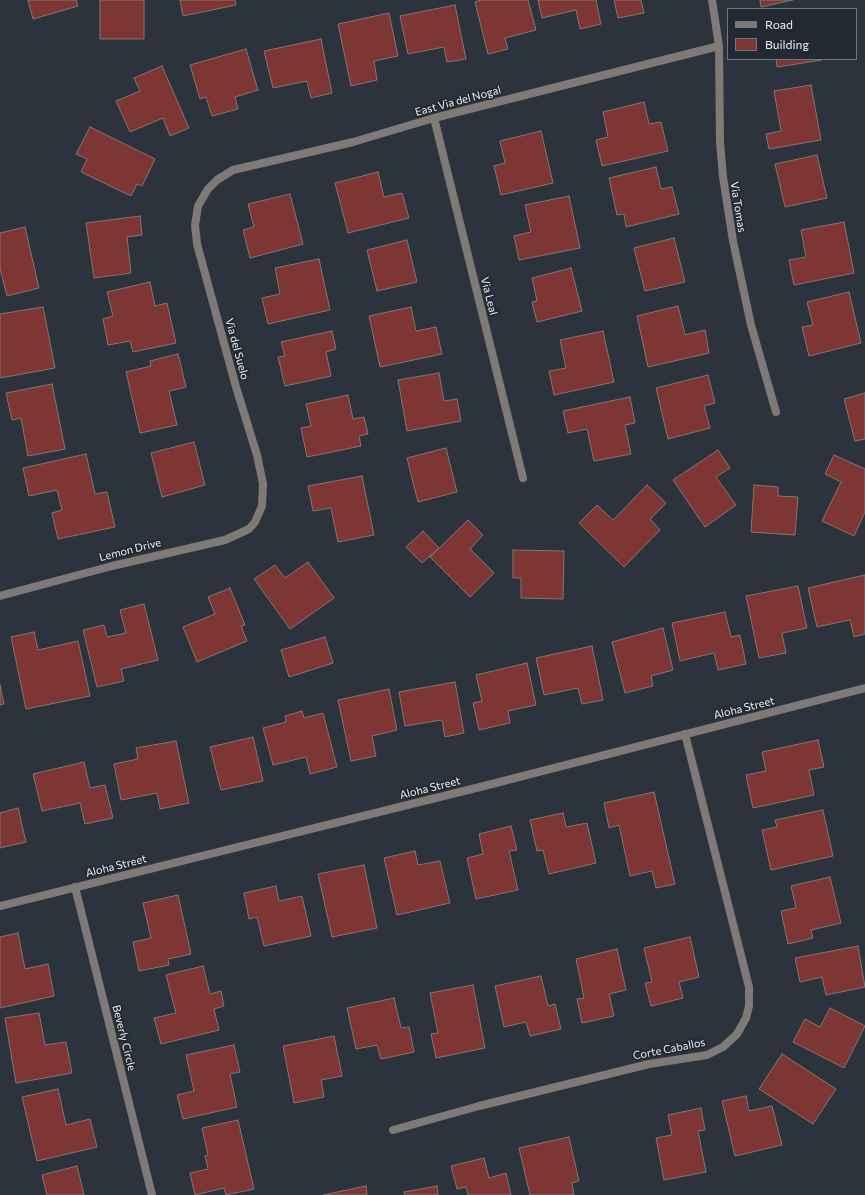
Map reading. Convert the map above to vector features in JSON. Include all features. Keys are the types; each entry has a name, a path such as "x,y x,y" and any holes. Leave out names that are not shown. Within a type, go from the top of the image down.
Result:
{"street":[{"name":"Via Tomas","path":"712,0 719,46 722,177 733,241 751,324 776,412"},
{"name":"East Via del Nogal","path":"208,189 217,180 233,170 353,142 434,118 719,46"},
{"name":"Via Leal","path":"434,118 523,478"},
{"name":"Via del Suelo","path":"208,189 198,206 195,225 197,244 236,387 257,455 263,484 262,506 258,516"},
{"name":"Lemon Drive","path":"0,595 112,566 225,540 249,529 258,516"},
{"name":"Aloha Street","path":"0,906 865,688"},
{"name":"Corte Caballos","path":"393,1130 479,1106 649,1064 707,1055 723,1047 737,1034 746,1018 749,1006 749,987 685,734"},
{"name":"Beverly Circle","path":"75,887 152,1195"}],"building":[{"path":"28,0 76,0 78,6 33,19"},
{"path":"100,0 144,0 144,39 100,39"},
{"path":"180,0 235,0 236,5 183,16"},
{"path":"481,0 528,0 536,30 505,38 508,49 488,54 475,2"},
{"path":"538,0 596,0 601,24 580,29 576,10 542,18"},
{"path":"614,0 641,0 644,13 618,18"},
{"path":"760,0 793,0 761,7"},
{"path":"455,5 466,59 447,62 444,47 408,54 400,16"},
{"path":"389,13 398,56 374,61 377,80 351,86 338,24"},
{"path":"321,39 332,93 311,98 307,81 273,88 264,51"},
{"path":"246,49 258,90 235,97 238,109 212,116 206,97 200,99 190,65"},
{"path":"776,60 822,60 777,67"},
{"path":"162,66 189,128 170,136 163,118 130,132 116,101 140,91 134,78"},
{"path":"811,85 821,140 769,149 766,134 781,131 774,91"},
{"path":"644,102 649,124 661,122 668,151 602,166 596,140 608,137 603,112"},
{"path":"90,127 155,159 142,186 137,184 131,196 81,172 87,159 76,154"},
{"path":"541,131 553,183 501,195 494,166 505,163 500,141"},
{"path":"817,155 827,198 785,207 775,164"},
{"path":"656,167 661,189 672,187 679,214 626,227 624,214 617,215 609,178"},
{"path":"378,172 384,197 402,193 409,218 348,233 335,183"},
{"path":"290,194 303,244 250,258 243,230 254,227 248,204"},
{"path":"569,196 580,248 519,260 514,236 531,232 525,205"},
{"path":"140,216 142,235 127,237 131,273 94,278 86,223"},
{"path":"844,222 854,273 794,285 789,260 806,257 801,230"},
{"path":"25,227 39,288 7,296 0,269 0,233"},
{"path":"674,238 685,282 645,291 634,248"},
{"path":"407,240 417,282 377,291 367,250"},
{"path":"319,259 330,310 268,324 262,298 280,294 275,268"},
{"path":"571,268 582,311 537,322 532,302 537,301 532,278"},
{"path":"150,282 155,306 167,303 176,343 133,352 130,341 108,345 103,319 113,316 107,292"},
{"path":"849,292 861,343 809,356 802,327 813,325 807,302"},
{"path":"678,306 685,335 705,330 709,353 648,367 637,316"},
{"path":"43,307 55,368 0,378 0,314"},
{"path":"411,307 416,331 436,327 442,354 380,367 369,316"},
{"path":"332,331 336,349 326,352 331,376 285,386 278,357 285,356 281,342"},
{"path":"603,331 614,382 554,395 549,371 566,368 560,340"},
{"path":"178,354 186,387 169,391 177,425 140,433 126,372 151,366 150,361"},
{"path":"439,373 444,401 457,399 461,421 407,431 398,380"},
{"path":"708,375 715,403 704,406 710,428 668,439 656,388"},
{"path":"52,384 65,449 28,456 21,418 12,420 6,393"},
{"path":"865,393 865,439 855,441 844,399"},
{"path":"348,395 353,419 364,417 368,434 359,436 361,446 307,457 301,428 311,426 306,404"},
{"path":"630,397 635,423 625,425 631,454 594,461 587,429 568,433 563,411"},
{"path":"194,442 205,485 162,497 151,453"},
{"path":"446,448 457,492 418,502 407,458"},
{"path":"718,450 730,468 716,477 736,505 705,527 673,480"},
{"path":"86,454 95,494 107,492 115,527 58,539 52,513 62,510 57,490 29,496 23,468"},
{"path":"834,455 865,469 865,512 854,536 822,521 841,482 825,474"},
{"path":"362,476 374,535 338,542 331,508 313,511 308,486"},
{"path":"647,485 666,503 650,519 660,530 624,567 579,523 597,505 613,520"},
{"path":"754,485 778,487 778,496 798,497 795,535 751,532"},
{"path":"468,520 483,535 470,549 494,573 470,597 430,557"},
{"path":"423,531 439,548 422,563 406,547"},
{"path":"513,550 564,551 563,599 521,598 521,578 513,578"},
{"path":"308,562 334,598 290,629 254,579 275,565 285,578"},
{"path":"865,575 865,634 854,637 850,620 817,627 808,588"},
{"path":"798,586 807,628 782,633 786,653 759,658 746,596"},
{"path":"230,588 245,625 241,626 247,641 197,662 183,627 215,614 208,597"},
{"path":"144,604 158,660 121,669 124,681 97,687 83,630 104,625 107,637 126,633 120,610"},
{"path":"725,612 731,637 740,635 746,664 718,670 714,653 680,661 672,623"},
{"path":"663,628 673,670 651,676 653,686 625,693 612,642"},
{"path":"34,632 38,650 78,641 90,696 26,709 11,637"},
{"path":"325,637 333,663 289,677 281,650"},
{"path":"592,646 603,700 582,704 578,688 544,695 536,658"},
{"path":"527,663 536,705 508,711 510,723 479,730 473,703 482,701 476,675"},
{"path":"455,682 464,733 445,737 442,720 405,726 399,692"},
{"path":"0,685 4,704 0,705"},
{"path":"389,689 397,730 372,736 376,756 351,761 338,700"},
{"path":"302,711 304,718 323,713 337,767 310,774 306,757 273,765 263,728 286,722 285,716"},
{"path":"253,737 263,781 221,790 210,747"},
{"path":"818,740 824,767 809,770 814,795 753,808 746,775 766,771 762,752"},
{"path":"176,741 189,803 160,809 157,793 121,800 114,764 138,759 136,748"},
{"path":"84,762 90,788 105,785 113,818 85,824 80,803 42,811 33,774"},
{"path":"654,792 675,884 656,888 652,871 630,876 619,825 609,828 604,803"},
{"path":"18,808 26,842 0,848 0,813"},
{"path":"823,810 833,856 771,870 762,830 777,827 775,820"},
{"path":"563,813 566,827 587,823 596,863 549,874 543,850 537,851 530,820"},
{"path":"511,826 517,850 509,851 518,890 476,899 467,858 483,854 479,834"},
{"path":"415,851 418,865 440,861 450,903 397,915 384,858"},
{"path":"364,865 377,928 332,937 318,874"},
{"path":"830,877 841,923 811,930 813,938 788,944 781,911 796,908 791,886"},
{"path":"276,886 279,901 302,896 311,936 264,946 257,917 249,919 244,893"},
{"path":"178,895 191,954 168,959 169,965 139,971 133,942 151,938 143,903"},
{"path":"18,933 25,969 48,964 54,996 0,1008 0,937"},
{"path":"690,937 699,977 679,982 683,998 651,1006 645,983 652,982 644,948"},
{"path":"858,946 865,987 826,995 822,977 800,982 795,958"},
{"path":"617,949 626,990 609,994 614,1016 582,1023 577,999 584,998 576,959"},
{"path":"203,966 210,994 221,991 224,1006 214,1009 219,1030 161,1044 154,1018 176,1013 166,975"},
{"path":"541,976 548,1006 555,1004 561,1029 530,1036 526,1022 504,1027 495,986"},
{"path":"473,985 485,1048 436,1058 431,1034 438,1033 430,993"},
{"path":"394,998 401,1028 409,1027 414,1052 381,1059 377,1045 356,1049 347,1008"},
{"path":"830,1008 865,1026 844,1068 793,1042 805,1019 820,1027"},
{"path":"39,1013 45,1045 66,1042 72,1073 16,1083 5,1018"},
{"path":"334,1036 342,1076 321,1080 324,1097 294,1103 283,1046"},
{"path":"234,1045 240,1072 230,1074 237,1107 183,1119 177,1095 194,1091 186,1055"},
{"path":"782,1054 836,1089 813,1124 759,1089"},
{"path":"58,1089 66,1125 90,1119 97,1147 37,1161 22,1097"},
{"path":"746,1096 749,1111 772,1106 782,1145 735,1156 722,1101"},
{"path":"701,1108 705,1130 698,1131 706,1172 664,1180 656,1138 672,1135 668,1115"},
{"path":"238,1120 254,1189 226,1195 224,1188 195,1195 190,1173 208,1169 205,1156 208,1155 202,1128"},
{"path":"569,1137 579,1181 572,1183 574,1195 530,1195 519,1148"},
{"path":"484,1158 489,1178 506,1173 511,1195 468,1195 466,1187 457,1189 451,1166"},
{"path":"77,1166 84,1195 47,1195 42,1175"},
{"path":"366,1186 367,1195 323,1195"},
{"path":"437,1186 438,1195 405,1195 404,1192"}]}
